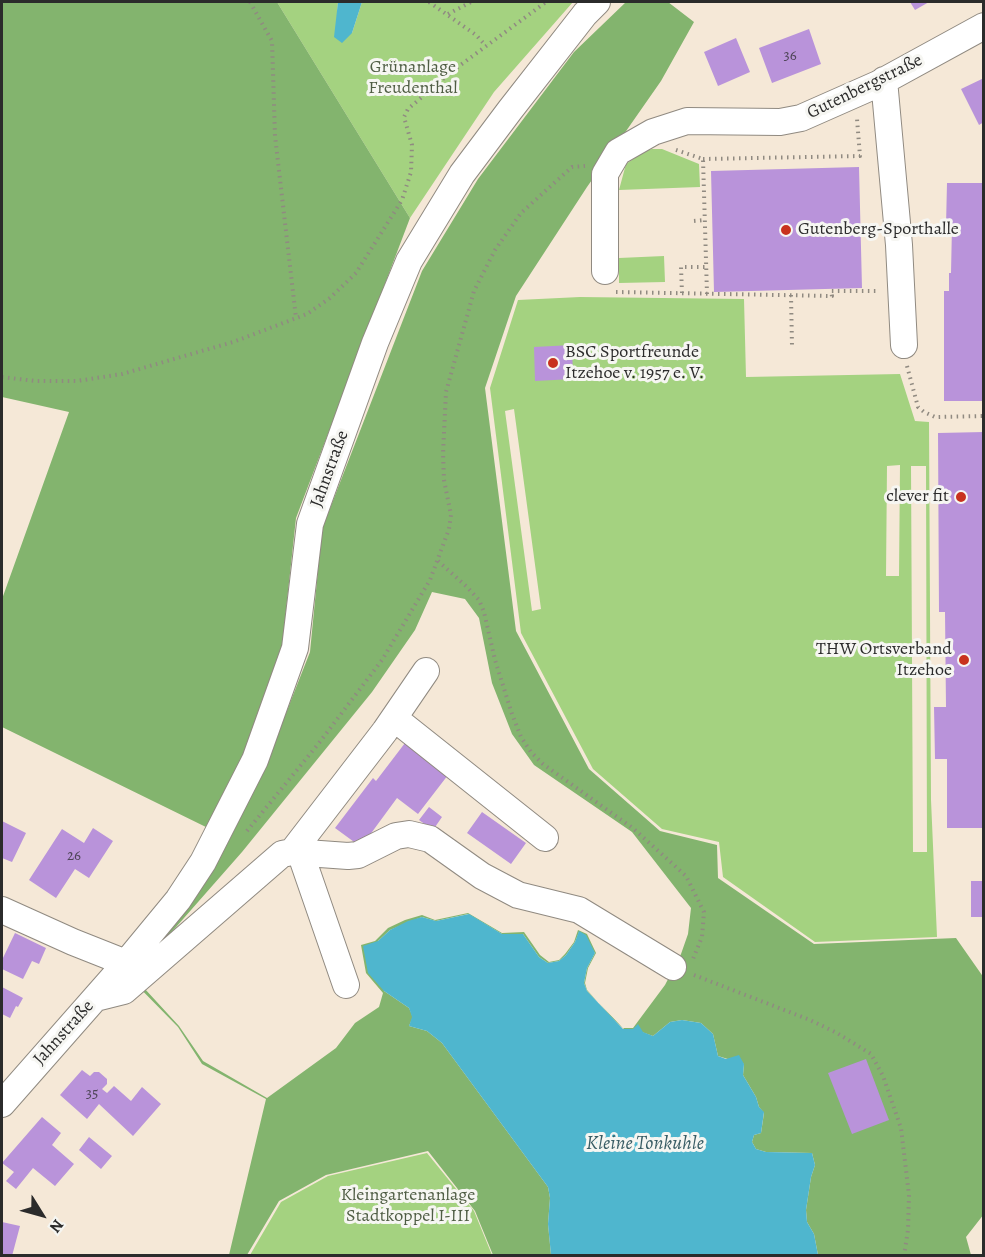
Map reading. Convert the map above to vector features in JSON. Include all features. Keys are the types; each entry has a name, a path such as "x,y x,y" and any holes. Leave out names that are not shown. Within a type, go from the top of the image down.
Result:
{"street":[{"name":"Jahnstraße","path":"2,1104 126,963 178,900 202,862 255,760 295,648 310,524 375,343 409,261 462,174 597,2"},
{"name":"Gutenbergstraße","path":"608,165 618,152 644,136 687,121 780,122 801,118 884,80 984,26"},
{"path":"884,80 899,245 904,345"},
{"path":"604,271 603,193 608,165"},
{"path":"296,852 426,671"},
{"path":"394,718 545,838"},
{"path":"95,998 124,992 282,854 296,852 358,855 396,836 419,835 430,839 482,876 505,889 539,902 579,910 681,970"},
{"path":"296,852 346,985"},
{"path":"2,910 126,963"}],"path":[{"path":"250,2 267,28 272,41 275,136 296,318"},
{"path":"429,2 476,35 486,46"},
{"path":"448,14 471,2"},
{"path":"2,377 35,381 77,381 122,374 234,342 307,314 330,298 356,273 402,200 411,172 412,144 404,117 408,109 486,46 546,2"},
{"path":"663,128 670,148 704,159 860,156 855,94"},
{"path":"704,159 707,294"},
{"path":"242,838 382,660 430,580 449,529 451,515 443,462 446,392 474,291 495,250 521,213 572,167 608,165"},
{"path":"694,221 705,220"},
{"path":"682,293 681,267 706,267"},
{"path":"604,271 605,292 832,296 831,291 901,291"},
{"path":"791,295 792,346"},
{"path":"904,345 912,391 918,406 924,412 935,417 984,416"},
{"path":"438,561 467,587 484,612 495,660 512,714 521,737 531,752 543,764 634,829 686,876 704,912 702,937 681,970 810,1020 872,1054 883,1076 901,1128 909,1195 908,1230 904,1256"}],"green space":[{"path":"2,2 277,2 410,218 296,518 282,647 244,758 210,829 2,727 2,599 69,412 2,397"},
{"name":"Grünanlage Freudenthal","path":"277,2 338,2 337,13 352,33 362,2 573,2 494,92 410,218"},
{"path":"626,2 668,2 694,22 661,81 587,187 516,296 485,388 516,631 589,769 660,831 717,845 718,878 814,944 956,938 984,978 984,1214 966,1237 971,1255 818,1255 814,1234 807,1222 806,1210 815,1165 812,1153 766,1152 756,1149 752,1142 754,1135 761,1133 764,1113 743,1075 744,1064 718,1056 713,1034 701,1023 682,1020 670,1022 653,1036 623,1028 633,1028 665,985 681,954 688,934 691,908 632,832 534,765 512,734 492,683 479,618 465,599 432,592 415,630 372,692 242,852 133,976 179,1026 203,1061 267,1098 336,1048 355,1023 379,1007 383,993 366,973 361,945 375,941 388,928 422,915 435,920 468,913 502,933 524,932 540,955 549,962 559,960 565,954 574,942 578,930 587,934 596,953 588,968 585,983 587,990 598,1003 587,991 584,983 587,968 595,953 579,932 575,942 566,955 559,961 548,963 539,957 523,934 502,934 468,914 436,921 422,917 390,930 378,941 384,991 409,1008 413,1017 409,1026 427,1031 442,1043 548,1187 551,1255 493,1255 475,1211 428,1151 326,1175 279,1201 247,1255 229,1255 266,1099 202,1064 178,1027 127,975 266,764 310,652 322,529 422,271 478,179 574,52"},
{"path":"652,149 662,149 699,164 700,187 619,190 626,164"},
{"path":"664,256 665,282 619,283 619,258"},
{"path":"580,297 744,299 746,377 900,374 915,421 929,422 931,800 937,937 815,942 723,877 719,842 662,829 593,769 521,633 490,388 518,300","holes":["514,409 541,609 532,611 505,411","900,465 899,576 886,576 887,466","911,466 926,466 927,852 913,852"]},
{"name":"Kleingartenanlage Stadtkoppel I-III","path":"427,1153 474,1211 492,1255 250,1255 281,1202 328,1176"}],"water":[{"path":"338,2 362,2 352,33 342,43 334,37"},
{"name":"Kleine Tonkuhle","path":"469,914 502,934 523,934 539,957 548,963 559,961 566,955 579,931 586,935 595,953 587,968 584,983 587,991 623,1029 633,1029 638,1024 643,1032 653,1036 670,1022 682,1020 701,1023 713,1034 718,1056 726,1059 739,1055 744,1064 743,1075 759,1107 764,1112 761,1133 754,1135 752,1142 756,1149 766,1152 812,1153 815,1165 806,1210 807,1222 814,1234 818,1255 551,1255 548,1187 442,1043 427,1031 409,1026 412,1017 409,1008 384,991 368,973 363,946 378,941 390,930 422,917 436,921"}],"building":[{"path":"910,2 929,2 915,10"},
{"path":"809,29 821,64 772,83 759,48"},
{"path":"736,38 750,72 718,86 704,52"},
{"path":"984,78 984,122 979,125 961,89"},
{"name":"Gutenberg-Sporthalle","path":"859,167 862,288 714,292 711,171"},
{"path":"947,183 984,183 984,401 944,401 944,291 949,291 952,226 946,226"},
{"name":"BSC Sportfreunde Itzehoe v. 1957 e. V.","path":"572,345 573,379 535,381 534,347"},
{"name":"THW Ortsverband Itzehoe","path":"984,432 984,828 947,828 947,759 935,759 934,707 946,707 945,612 939,612 938,433"},
{"path":"405,743 448,775 418,814 397,798 361,847 335,828 373,778 376,781"},
{"path":"429,807 442,817 433,830 419,820"},
{"path":"482,812 526,843 511,864 467,833"},
{"path":"2,821 26,833 12,862 2,858"},
{"path":"93,828 113,841 89,878 75,869 56,898 29,880 62,829 84,843"},
{"path":"971,881 984,881 984,917 971,917"},
{"path":"15,933 46,948 39,964 32,961 23,979 2,969 2,960"},
{"path":"2,987 23,998 10,1018 2,1014"},
{"path":"866,1059 889,1120 852,1134 828,1073"},
{"path":"82,1070 90,1076 94,1072 99,1072 107,1079 107,1084 102,1089 107,1093 114,1086 131,1101 142,1087 161,1104 133,1136 99,1104 87,1119 60,1095"},
{"path":"42,1117 61,1133 52,1145 74,1164 55,1186 33,1168 16,1189 6,1181 14,1172 2,1163"},
{"path":"89,1137 112,1156 101,1169 79,1150"},
{"path":"2,1222 20,1226 12,1256 2,1256"}],"place":[{"name":"Gutenberg-Sporthalle","path":"786,230"},
{"name":"BSC Sportfreunde Itzehoe v. 1957 e. V.","path":"553,363"},
{"name":"clever fit","path":"961,497"},
{"name":"THW Ortsverband Itzehoe","path":"964,660"}]}
